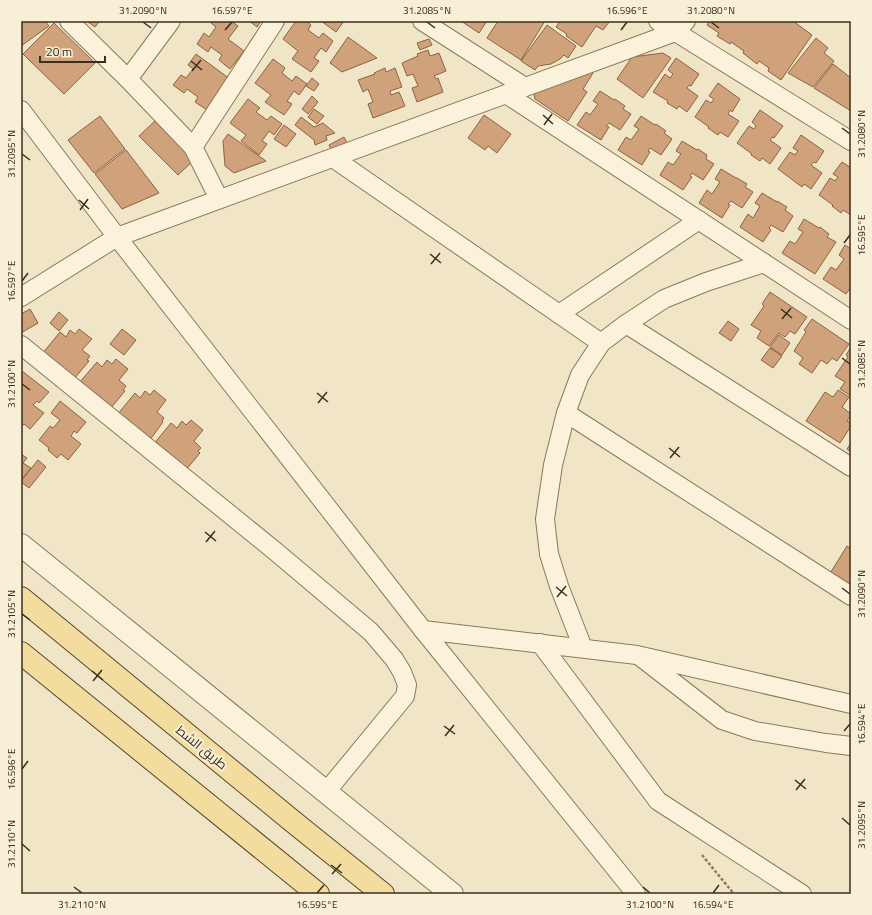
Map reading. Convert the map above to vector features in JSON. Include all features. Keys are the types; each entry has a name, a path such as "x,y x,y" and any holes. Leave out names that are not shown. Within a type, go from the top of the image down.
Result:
{"main road":[{"name":"طريق الشط","path":"21,598 285,815 384,894"},
{"path":"21,653 318,894"}],"street":[{"path":"69,21 193,146 219,199"},
{"path":"128,79 171,21"},
{"path":"193,146 275,21"},
{"path":"422,21 525,87"},
{"path":"658,21 680,26 851,141"},
{"path":"21,297 117,237 525,87 680,26"},
{"path":"506,94 851,320"},
{"path":"21,110 117,237 423,630 636,894"},
{"path":"333,158 601,343"},
{"path":"560,314 699,220"},
{"path":"583,648 557,580 549,554 545,519 553,465 566,413 580,375 601,343 626,324 664,299 706,282 764,263"},
{"path":"626,324 851,467"},
{"path":"21,345 287,561 371,632 394,659 402,672 407,686 405,696 326,792"},
{"path":"566,413 851,596"},
{"path":"21,545 452,894"},
{"path":"423,630 637,655 851,704"},
{"path":"540,643 658,801 802,894"},
{"path":"637,655 722,720 755,731 851,746"}],"building":[{"path":"21,21 45,21 49,26 21,46"},
{"path":"87,21 100,21 95,27"},
{"path":"213,21 231,21 238,26 228,39 244,51 230,69 219,60 222,55 211,47 208,52 197,44 204,33 209,37 216,27 211,23"},
{"path":"249,21 261,21 257,27"},
{"path":"296,21 306,21 311,25 308,30 319,38 323,33 333,41 326,52 321,48 314,58 319,61 311,72 292,59 298,51 283,39"},
{"path":"321,21 344,21 336,32"},
{"path":"461,21 487,21 479,33"},
{"path":"498,21 545,21 521,60 487,38"},
{"path":"560,21 610,21 603,30 596,26 582,47 556,27"},
{"path":"710,21 793,21 812,35 781,80 768,71 769,68 759,61 757,64 743,53 744,51 731,42 730,44 717,36 719,33 707,25"},
{"path":"54,23 95,63 64,94 23,54"},
{"path":"547,25 576,46 568,58 564,55 551,64 538,66 535,70 521,61"},
{"path":"348,37 377,58 342,72 330,63"},
{"path":"816,38 828,48 824,53 834,61 813,87 788,73"},
{"path":"429,39 432,45 420,50 417,43"},
{"path":"428,50 430,56 439,53 446,71 434,76 436,79 438,78 443,92 417,102 412,88 418,86 413,74 407,76 402,63 418,56 417,54"},
{"path":"663,53 671,58 643,98 617,79 632,57"},
{"path":"196,54 230,79 207,110 195,102 198,97 187,89 184,93 173,85 181,75 186,78 193,69 188,65"},
{"path":"676,58 699,74 691,86 689,85 687,88 698,96 687,112 679,106 677,109 667,103 668,101 653,92 665,74 670,78 673,74 668,70"},
{"path":"273,59 285,68 282,73 292,81 296,76 307,84 299,95 294,91 287,101 292,104 284,115 265,102 271,95 255,83"},
{"path":"833,64 851,78 851,111 814,88"},
{"path":"584,67 593,73 583,89 587,92 568,121 535,99 534,94 544,81"},
{"path":"385,68 386,72 395,68 402,87 390,91 391,95 399,92 405,106 373,118 368,104 373,102 368,89 363,92 358,80 375,74 374,73"},
{"path":"312,78 319,84 314,91 306,86"},
{"path":"718,83 740,99 732,112 730,110 728,114 739,121 728,137 720,132 718,135 695,117 706,100 711,103 714,99 709,96"},
{"path":"600,91 625,106 623,109 631,114 620,130 609,123 606,126 609,127 601,140 577,125 586,112 590,115 598,104 593,101"},
{"path":"312,96 318,102 308,114 302,109"},
{"path":"248,99 260,108 256,112 267,120 271,116 282,124 274,135 269,131 262,141 267,144 259,155 241,141 246,135 230,123"},
{"path":"314,109 324,116 317,124 308,117"},
{"path":"760,110 783,126 774,138 772,137 770,140 781,148 770,164 762,158 760,161 737,143 749,126 754,129 756,126 752,122"},
{"path":"484,115 511,134 497,153 488,146 485,150 468,138"},
{"path":"100,116 125,149 94,173 68,140"},
{"path":"641,116 666,131 664,133 672,139 661,155 650,148 648,151 650,152 642,165 618,150 626,137 631,140 639,129 634,126"},
{"path":"301,117 314,127 323,123 335,133 326,136 327,140 315,145 314,140 295,125"},
{"path":"155,121 194,160 178,175 139,136"},
{"path":"284,125 296,134 286,147 274,139"},
{"path":"228,134 266,161 234,173 225,166 223,141"},
{"path":"801,135 824,151 816,163 814,162 811,165 822,173 811,189 804,184 802,187 778,169 790,152 795,155 798,151 793,148"},
{"path":"344,137 349,147 334,155 329,145"},
{"path":"682,141 707,155 706,159 714,164 703,180 692,173 690,176 692,177 683,190 660,175 668,162 673,165 681,154 676,151"},
{"path":"126,150 159,193 122,209 95,174"},
{"path":"842,162 851,168 851,215 843,210 841,213 819,195 830,178 835,181 838,177 833,174"},
{"path":"721,169 747,184 745,187 753,192 742,208 731,201 728,204 730,205 722,218 699,203 707,190 712,194 720,182 715,179"},
{"path":"762,193 787,207 785,210 793,216 783,232 771,225 769,228 771,230 763,242 740,227 748,214 753,218 760,206 755,203"},
{"path":"804,219 819,228 820,227 829,234 827,237 836,242 815,274 782,253 790,241 795,244 803,232 798,229"},
{"path":"845,245 851,249 851,287 846,294 823,279 831,267 836,270 844,259 839,255"},
{"path":"770,292 807,317 795,334 790,331 785,337 779,333 769,346 757,338 761,331 751,325 764,306 762,304"},
{"path":"30,309 38,323 21,333 21,314"},
{"path":"59,312 68,320 59,331 50,323"},
{"path":"812,319 849,344 837,361 832,358 827,364 821,360 812,373 799,364 803,358 794,351 806,332 804,330"},
{"path":"728,321 739,329 731,341 719,333"},
{"path":"79,329 92,339 82,350 90,356 87,360 89,361 74,379 42,354 60,332 66,337 70,330 75,334"},
{"path":"122,329 136,340 124,355 110,344"},
{"path":"779,335 790,343 782,355 770,347"},
{"path":"851,347 851,396 840,389 845,382 835,376 848,357 846,355"},
{"path":"770,348 782,356 773,368 761,360"},
{"path":"116,359 128,369 119,380 126,386 123,390 125,391 110,409 79,383 97,362 102,367 107,360 112,364"},
{"path":"22,371 49,392 39,403 37,401 33,405 44,413 30,429 24,424 21,427"},
{"path":"154,390 166,400 157,412 164,418 162,421 163,422 149,441 117,415 135,393 140,398 145,391 150,395"},
{"path":"838,390 849,397 842,407 851,414 847,421 851,423 851,426 840,443 806,421 825,392 833,397"},
{"path":"60,401 86,422 77,433 74,431 71,436 81,444 68,460 61,454 57,458 48,450 49,448 39,440 50,426 53,428 60,420 51,413"},
{"path":"191,420 203,430 194,441 201,448 198,451 200,453 185,471 153,445 171,423 177,428 182,421 186,425"},
{"path":"851,443 851,452 847,449"},
{"path":"21,454 27,458 23,463 31,468 21,480"},
{"path":"38,460 46,467 29,488 21,481"},
{"path":"847,546 851,549 851,590 829,575"}]}
